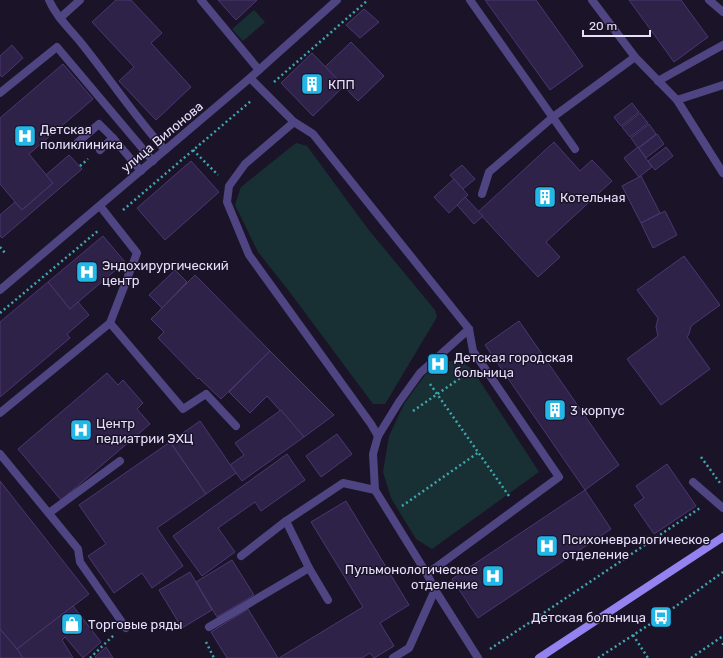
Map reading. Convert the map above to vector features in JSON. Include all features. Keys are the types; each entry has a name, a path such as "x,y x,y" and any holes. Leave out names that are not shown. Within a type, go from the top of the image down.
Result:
{"main road":[{"path":"545,657 723,537"}],"street":[{"path":"49,0 52,8 82,44 148,132 165,150"},
{"path":"60,18 80,0"},
{"path":"201,0 259,70"},
{"name":"улица Вилонова","path":"0,290 250,78 337,0"},
{"path":"470,0 575,149"},
{"path":"592,0 635,57 677,100 723,173"},
{"path":"709,0 723,12"},
{"path":"658,81 723,45"},
{"path":"0,93 57,47 153,161"},
{"path":"482,194 490,172 552,117 635,57"},
{"path":"250,78 262,92 294,122 314,134 470,329 473,351 559,477 427,574"},
{"path":"677,100 723,84"},
{"path":"294,122 244,164 229,186 228,202 249,255 371,424 378,436"},
{"path":"78,142 100,124 141,170"},
{"path":"100,150 113,138"},
{"path":"0,413 110,323 137,253 100,206"},
{"path":"110,323 183,409 206,394 236,426"},
{"path":"470,329 422,372 399,402 378,436 373,454 375,490 478,658"},
{"path":"0,454 78,549 80,562 125,627"},
{"path":"49,513 120,462"},
{"path":"693,482 723,508"},
{"path":"241,556 286,521 343,483 375,490"},
{"path":"286,521 309,568 328,600"},
{"path":"209,627 309,568"},
{"path":"393,658 409,648 435,590"}],"path":[{"path":"0,313 112,220 368,0"},
{"path":"193,150 229,186"},
{"path":"0,247 5,253"},
{"path":"408,415 482,363"},
{"path":"422,372 518,507"},
{"path":"390,515 479,452"},
{"path":"701,457 718,481"},
{"path":"478,658 708,502 714,501"},
{"path":"598,658 723,572"},
{"path":"90,658 125,627"},
{"path":"633,635 648,658"},
{"path":"691,658 723,636"}],"green space":[{"path":"254,10 265,22 243,41 232,29"},
{"path":"296,143 307,146 368,229 435,310 437,317 385,404 373,404 258,252 235,205 241,187"},
{"path":"459,360 472,369 539,472 432,549 416,539 391,498 383,472 389,436 404,404 425,375 442,362"}],"building":[{"path":"116,0 131,0 162,33 151,43 191,87 156,120 119,81 134,67 92,22"},
{"path":"218,0 257,0 236,20"},
{"path":"485,0 536,0 583,66 550,90"},
{"path":"629,0 681,0 708,37 674,62"},
{"path":"364,9 379,22 360,38 346,25"},
{"path":"351,42 384,76 358,101 325,67"},
{"path":"12,45 23,58 2,77 0,75 0,56"},
{"name":"КПП","path":"312,53 344,86 313,116 281,83"},
{"name":"Детская поликлиника","path":"63,64 93,99 29,154 53,183 22,210 0,184 0,118"},
{"path":"632,103 639,112 621,126 614,117"},
{"path":"640,113 648,123 630,137 622,127"},
{"path":"649,124 656,134 638,148 631,138"},
{"path":"657,134 664,144 646,158 639,148"},
{"name":"Котельная","path":"554,142 580,171 592,160 612,181 546,242 560,257 538,277 478,212"},
{"path":"638,147 652,167 639,177 624,158"},
{"path":"666,147 673,156 655,170 648,161"},
{"path":"69,155 82,169 2,238 0,236 0,215 15,202 22,210 53,183 46,175"},
{"path":"191,161 219,192 165,240 137,208"},
{"path":"462,165 475,179 463,189 450,175"},
{"path":"641,176 660,213 641,223 622,186"},
{"path":"454,179 468,195 449,213 434,197"},
{"path":"465,197 483,216 474,224 457,205"},
{"path":"665,211 677,235 653,248 641,223"},
{"name":"Эндохирургический центр","path":"103,236 125,262 70,309 48,282"},
{"path":"684,256 720,305 691,326 687,337 710,369 661,405 627,359 658,336 656,327 658,318 637,290"},
{"path":"175,270 187,282 162,308 149,295"},
{"path":"195,275 270,351 221,399 199,378 198,379 158,338 164,332 151,319"},
{"path":"48,282 70,309 78,302 89,315 67,334 70,338 0,397 0,322"},
{"name":"3 корпус","path":"519,321 619,465 585,490 485,345"},
{"path":"270,351 334,415 304,437 267,396 250,413 229,392"},
{"path":"107,373 118,385 123,380 143,403 137,409 150,424 61,500 18,449"},
{"path":"281,410 304,437 242,481 230,465 244,455 235,443"},
{"path":"200,421 236,473 206,494 170,442"},
{"path":"337,434 352,454 321,477 306,456"},
{"path":"170,442 206,494 157,528 183,566 152,588 142,573 114,593 88,556 106,544 79,505"},
{"path":"287,454 305,480 261,511 255,502 218,528 235,552 202,576 173,536"},
{"path":"667,464 696,506 654,534 634,505 644,498 636,486"},
{"path":"0,481 89,594 17,649 0,629"},
{"path":"585,490 611,529 478,618 452,579"},
{"path":"346,501 409,605 380,623 394,646 374,658 370,653 362,658 279,658 363,607 311,522"},
{"path":"232,560 254,595 217,617 196,582"},
{"path":"190,572 212,610 182,628 159,590"},
{"name":"Торговые ряды","path":"73,606 101,642 83,658 65,637 62,640 73,658 23,658 17,649"},
{"path":"248,609 278,658 227,658 211,632"},
{"path":"0,629 17,649 23,658 0,658"},
{"path":"106,647 113,658 95,657"}],"place":[{"name":"КПП","path":"312,84"},
{"name":"Детская поликлиника","path":"25,136"},
{"name":"Котельная","path":"545,197"},
{"name":"Эндохирургический центр","path":"87,272"},
{"name":"Детская городская больница","path":"438,364"},
{"name":"3 корпус","path":"555,410"},
{"name":"Центр педиатрии ЭХЦ","path":"81,430"},
{"name":"Психоневралогическое отделение","path":"547,546"},
{"name":"Пульмонологическое отделение","path":"493,576"},
{"name":"Детская больница","path":"661,617"},
{"name":"Торговые ряды","path":"72,624"}]}
